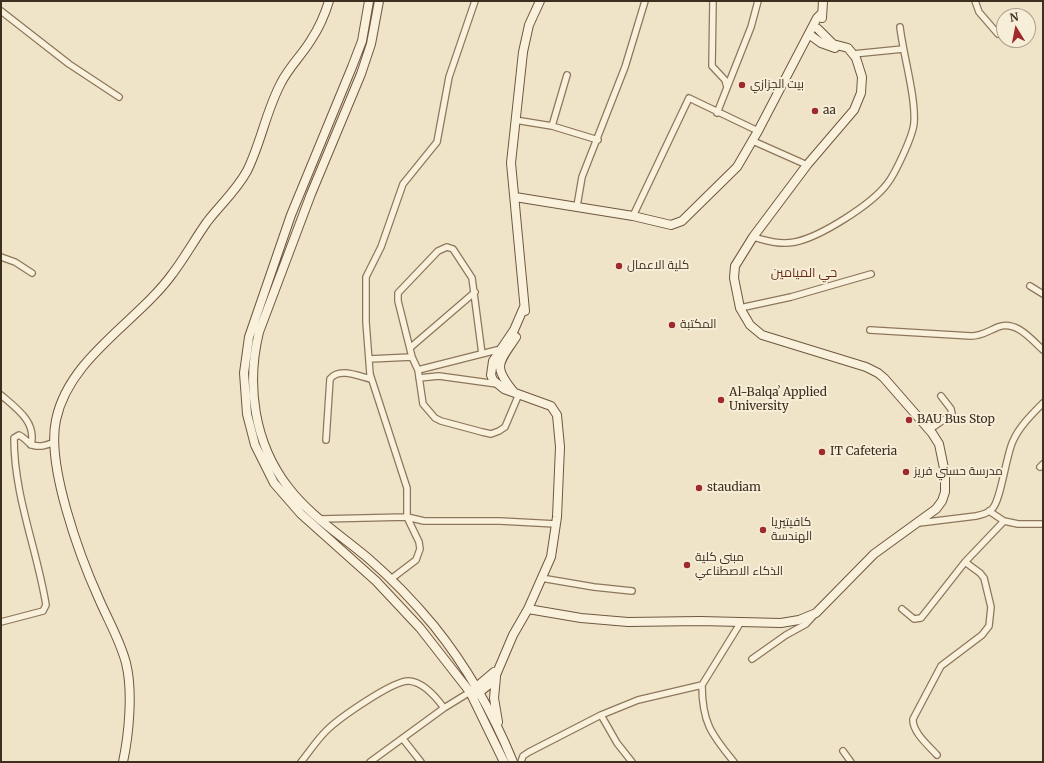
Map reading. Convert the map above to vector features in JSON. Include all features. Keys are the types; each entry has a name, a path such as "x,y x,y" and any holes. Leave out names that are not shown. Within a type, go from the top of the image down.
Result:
{"street":[{"path":"123,762 129,706 126,664 121,646 98,597 70,519 56,463 55,421 68,387 87,362 116,331 150,301 173,274 208,220 235,191 256,151 272,102 279,86 311,40 329,1"},
{"path":"369,1 362,41 301,191 271,271 249,337 244,380 250,430 267,471 274,483 301,514 396,601 475,692 501,735 513,762"},
{"path":"379,1 371,44 361,74 311,194 259,332 254,353 252,383 257,422 269,456 287,487 320,519 391,579 434,626 465,670 504,762"},
{"path":"391,579 409,566 419,555 419,542 407,517 407,488 371,379 366,277 381,247 403,184 437,142 449,77 474,1"},
{"path":"516,393 501,376 500,367 504,356 522,324 525,313 511,163 523,52 529,25 540,1"},
{"path":"577,206 582,177 598,140 625,67 645,1"},
{"path":"713,1 712,66 725,80 728,88"},
{"path":"717,113 751,27 758,1"},
{"path":"515,197 633,216 671,225 682,221 737,167 798,57 818,29 822,20 821,14 823,1"},
{"path":"974,1 979,12 996,32"},
{"path":"1,11 69,64 119,98"},
{"path":"812,36 818,18 821,14"},
{"path":"753,237 769,242 783,243 808,238 852,214 888,184 908,141 914,122 912,100 900,27"},
{"path":"752,659 786,635 806,624 874,554 901,533 919,523 936,509 942,501 945,492 946,473 941,452 935,438 878,373 844,360 762,335 750,325 740,308 736,291 734,270 737,262 753,237 807,165 846,120 860,100 863,85 858,62 851,52 833,44 818,29"},
{"path":"812,36 825,45 851,52 903,49"},
{"path":"552,126 567,75"},
{"path":"633,216 689,98 717,113 758,131"},
{"path":"516,120 552,126 598,140"},
{"path":"752,141 807,165"},
{"path":"301,191 311,194"},
{"path":"482,354 472,278 453,249 447,247 439,249 398,293 398,301 411,347 412,357 418,370 424,404 435,418 491,434 505,427 516,393"},
{"path":"1,257 15,262 32,273"},
{"path":"740,308 791,297 871,274"},
{"path":"1030,286 1043,294"},
{"path":"411,347 475,292"},
{"path":"370,762 444,708 491,683 513,635 528,609 551,557 556,524 560,447 557,415 551,406 504,389 493,380 491,368 501,349 514,330 524,306"},
{"path":"870,330 971,336 983,335 998,327 1009,325 1017,328 1043,350"},
{"path":"418,370 501,349"},
{"path":"369,359 412,357"},
{"path":"326,440 330,379 338,372 371,379"},
{"path":"419,378 439,376 497,384"},
{"path":"1,395 17,409 29,423 32,432 31,445"},
{"path":"929,430 952,414 951,409 941,396"},
{"path":"919,523 976,516 993,508 998,496 1012,443 1024,425 1043,403"},
{"path":"1,622 43,611 46,605 19,492 14,438 19,435 22,436 31,445 43,446 55,442"},
{"path":"989,510 1004,522 1018,524 1043,524"},
{"path":"320,519 407,517 424,522 500,521 556,524"},
{"path":"902,609 914,619 921,618 965,562 1004,522"},
{"path":"937,755 914,727 914,716 941,666 985,633 991,616 990,600 983,577 965,562"},
{"path":"541,578 594,587 632,590"},
{"path":"528,609 581,618 628,622 790,622 816,613"},
{"path":"734,762 710,730 706,721 702,704 702,685 741,622"},
{"path":"465,670 480,677 486,678 494,675"},
{"path":"494,675 494,698 501,735"},
{"path":"301,762 326,731 356,709 398,683 410,681 422,686 438,699 444,708"},
{"path":"521,762 523,756 529,752 601,715 638,700 702,685"},
{"path":"601,715 617,743 632,762"},
{"path":"403,739 421,762"},
{"path":"843,750 851,762"}],"place":[{"name":"بيت الجزازي","path":"742,85"},
{"name":"aa","path":"815,111"},
{"name":"كلية الاعمال","path":"619,266"},
{"name":"المكتبة","path":"672,325"},
{"name":"Al-Balqaʼ Applied University","path":"721,400"},
{"name":"BAU Bus Stop","path":"909,420"},
{"name":"IT Cafeteria","path":"822,452"},
{"name":"مدرسة حسني فريز","path":"906,472"},
{"name":"staudiam","path":"699,488"},
{"name":"كافيتيريا الهندسة","path":"763,530"},
{"name":"مبنى كلية الذكاء الاصطناعي","path":"687,565"}],"district":[{"name":"حي الميامين","path":"804,273"}]}
